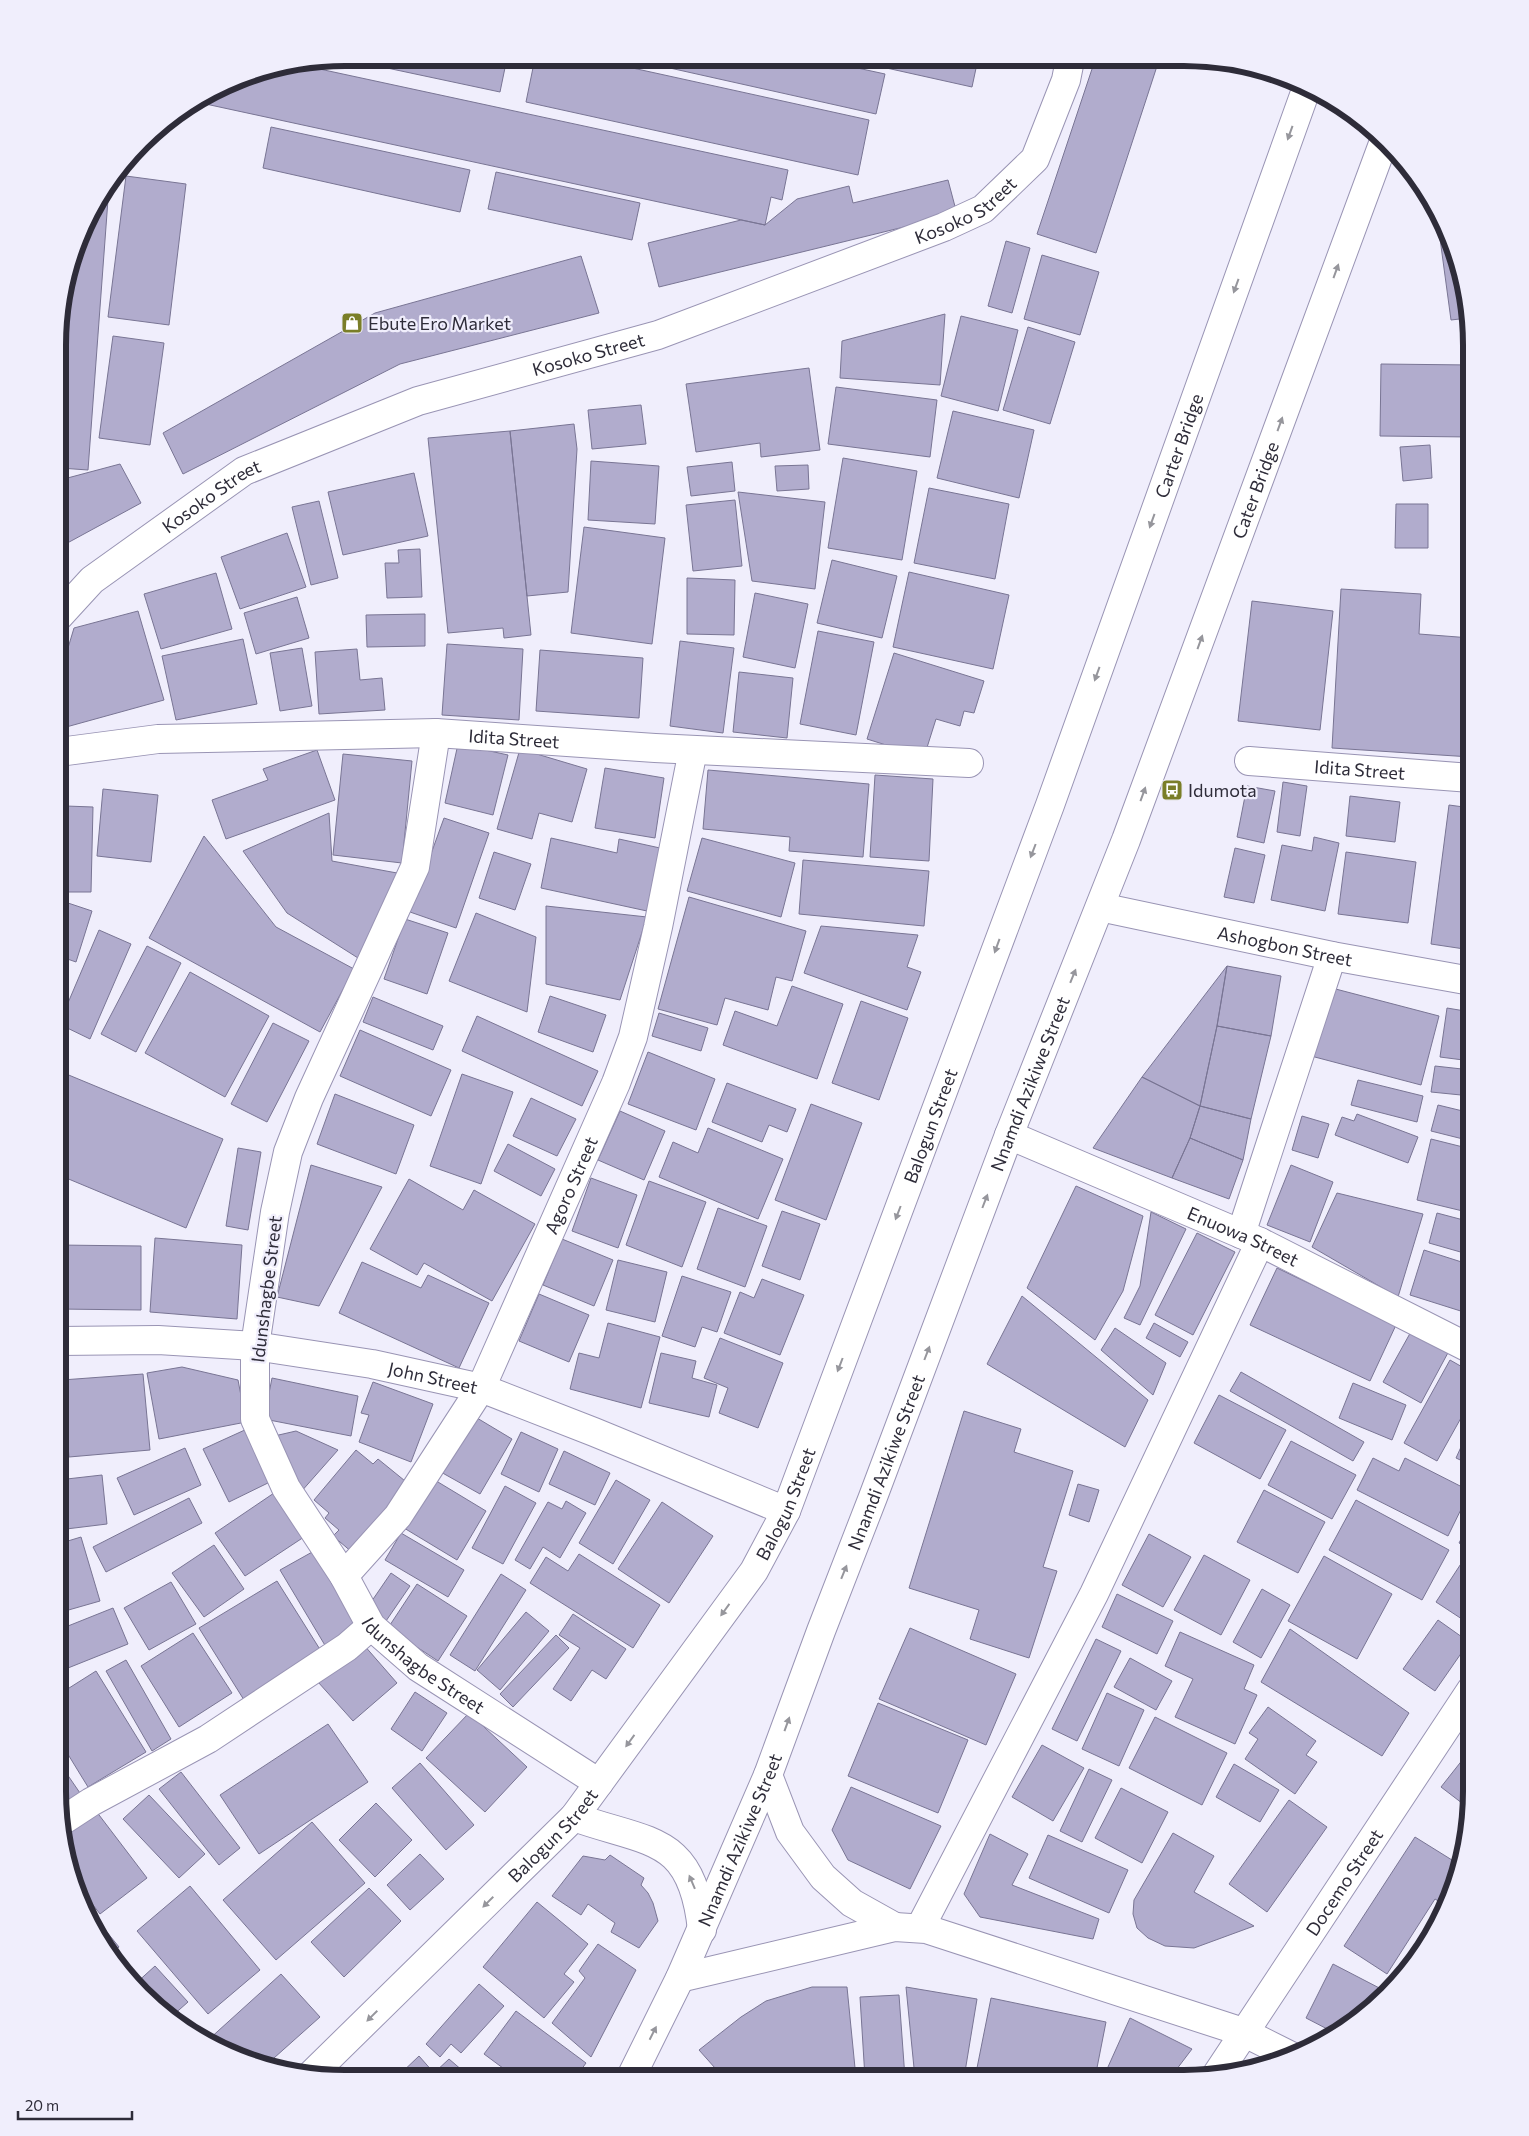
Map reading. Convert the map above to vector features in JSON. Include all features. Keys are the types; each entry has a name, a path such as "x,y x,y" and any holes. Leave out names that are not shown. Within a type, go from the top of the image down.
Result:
{"street":[{"name":"Kosoko Street","path":"66,609 92,580 244,471 418,401 658,335 944,227 983,209 1036,159 1066,80 1069,66"},
{"name":"Carter Bridge","path":"1050,806 1304,94"},
{"name":"Cater Bridge","path":"1126,840 1381,148"},
{"name":"Idita Street","path":"66,751 158,738 436,733 693,750 969,763"},
{"name":"Idunshagbe Street","path":"436,733 415,867 309,1098 288,1152 274,1212 255,1346 255,1419 286,1488 344,1576 371,1626 418,1667 599,1783"},
{"name":"Agoro Street","path":"344,1576 398,1516 481,1388 616,1083 633,1037 658,927 693,750"},
{"name":"Idita Street","path":"1249,761 1463,777"},
{"name":"Balogun Street","path":"318,2068 574,1816 754,1571 786,1511 1050,806"},
{"name":"Nnamdi Azikiwe Street","path":"634,2070 702,1930 768,1774 1009,1135 1126,840"},
{"name":"Ashogbon Street","path":"1100,907 1332,956 1463,980"},
{"path":"680,1978 908,1927 1094,1594 1250,1238 1332,956"},
{"name":"Enuowa Street","path":"1009,1135 1250,1238 1463,1344"},
{"name":"John Street","path":"66,1341 158,1340 255,1346 372,1364 481,1388 786,1511"},
{"path":"68,1818 91,1802 208,1739 346,1647 371,1626"},
{"name":"Docemo Street","path":"1221,2067 1463,1702"},
{"path":"768,1774 790,1832 823,1877 852,1903 908,1927 1243,2032 1282,2051"},
{"path":"574,1816 607,1828 632,1833 656,1843 670,1853 685,1868 694,1884 700,1906 702,1930"}],"building":[{"path":"378,66 505,66 500,92"},
{"path":"533,66 623,66 869,120 858,175 526,102"},
{"path":"661,66 848,66 885,74 876,114"},
{"path":"878,66 976,66 972,87"},
{"path":"1093,66 1157,66 1096,253 1037,234"},
{"path":"316,68 788,170 782,200 771,197 765,225 206,104 256,81 291,72"},
{"path":"271,127 470,170 460,212 263,168"},
{"path":"496,172 640,203 632,240 488,209"},
{"path":"126,176 186,184 169,325 108,317"},
{"path":"948,180 957,214 659,287 648,243 741,220 765,225 797,199 849,186 853,203"},
{"path":"108,199 88,470 66,468 67,327 72,291 81,256 95,222"},
{"path":"1440,236 1453,273 1460,309 1461,319 1451,320"},
{"path":"1006,241 1030,248 1012,313 988,306"},
{"path":"1042,255 1099,272 1080,335 1024,319"},
{"path":"581,256 599,313 400,364 183,474 163,433 375,313"},
{"path":"945,314 940,385 840,378 842,341"},
{"path":"961,316 1018,330 998,411 941,396"},
{"path":"1028,327 1075,342 1050,424 1003,410"},
{"path":"113,336 164,343 150,445 99,438"},
{"path":"1381,364 1463,365 1463,437 1380,436"},
{"path":"809,368 820,450 761,457 760,443 696,452 686,384"},
{"path":"836,387 937,400 930,457 828,444"},
{"path":"641,405 646,444 592,449 588,410"},
{"path":"953,411 1034,430 1019,498 937,478"},
{"path":"574,424 577,449 568,592 527,596 510,431"},
{"path":"510,431 531,635 504,638 503,628 448,633 428,438"},
{"path":"1430,445 1432,478 1403,481 1400,447"},
{"path":"843,458 917,471 902,560 828,548"},
{"path":"591,461 659,466 655,524 588,520"},
{"path":"732,462 735,491 691,496 687,467"},
{"path":"120,464 141,503 66,544 66,478"},
{"path":"808,465 809,489 777,491 775,466"},
{"path":"414,473 428,536 343,555 328,492"},
{"path":"929,488 1009,504 995,579 914,563"},
{"path":"738,492 825,502 815,589 752,581"},
{"path":"735,500 742,566 693,571 686,505"},
{"path":"319,501 338,578 311,585 292,507"},
{"path":"1396,504 1428,504 1428,548 1395,548"},
{"path":"584,527 665,538 652,644 571,633"},
{"path":"287,533 306,587 240,609 221,557"},
{"path":"420,549 422,597 387,598 385,563 399,563 398,550"},
{"path":"832,560 897,576 882,638 817,623"},
{"path":"909,572 1009,595 993,669 893,647"},
{"path":"216,573 232,629 161,649 144,594"},
{"path":"687,578 735,580 734,635 687,634"},
{"path":"1341,589 1421,594 1419,634 1463,637 1463,756 1332,748"},
{"path":"755,593 808,604 795,668 743,657"},
{"path":"297,597 309,638 256,654 244,613"},
{"path":"1252,601 1333,611 1320,730 1238,721"},
{"path":"138,611 164,700 66,727 66,655 74,628"},
{"path":"425,614 425,646 367,647 366,615"},
{"path":"818,631 874,642 856,735 800,724"},
{"path":"243,639 257,704 176,720 162,656"},
{"path":"680,641 734,648 723,733 670,726"},
{"path":"447,644 523,649 519,720 442,715"},
{"path":"302,648 312,706 280,711 270,653"},
{"path":"357,649 360,680 382,678 385,710 319,714 315,652"},
{"path":"540,650 643,658 639,718 536,711"},
{"path":"894,653 984,681 974,713 964,711 960,726 936,719 924,757 867,739"},
{"path":"739,672 793,678 787,738 733,732"},
{"path":"458,744 508,755 493,815 445,803"},
{"path":"520,749 587,769 572,822 539,813 532,839 497,829"},
{"path":"317,750 335,800 226,839 212,800 268,780 263,769"},
{"path":"343,754 412,761 402,863 333,855"},
{"path":"605,768 664,778 655,838 595,828"},
{"path":"708,770 869,784 863,857 789,851 790,837 703,829"},
{"path":"875,775 933,779 929,861 870,857"},
{"path":"1283,782 1307,786 1300,836 1277,832"},
{"path":"1247,786 1275,791 1264,843 1237,837"},
{"path":"103,789 158,795 151,862 97,856"},
{"path":"1350,796 1400,802 1395,842 1346,836"},
{"path":"1449,805 1463,807 1463,949 1431,944"},
{"path":"66,806 93,807 91,892 66,892"},
{"path":"329,813 332,861 397,873 390,901 358,958 287,913 243,851"},
{"path":"444,818 489,833 456,928 410,912"},
{"path":"204,836 276,927 354,969 320,1032 149,938"},
{"path":"1314,837 1339,843 1325,911 1271,900 1282,845 1312,851"},
{"path":"551,838 617,853 619,839 660,848 647,911 541,888"},
{"path":"702,838 795,863 781,917 687,891"},
{"path":"1235,848 1265,855 1254,903 1224,897"},
{"path":"494,852 531,864 515,910 479,898"},
{"path":"1346,852 1416,862 1408,923 1338,914"},
{"path":"803,860 929,871 924,926 799,914"},
{"path":"689,897 806,931 792,981 776,977 768,1010 725,998 717,1025 658,1009"},
{"path":"66,902 92,911 76,962 66,958"},
{"path":"546,906 647,917 620,1000 546,984"},
{"path":"476,913 536,937 527,1012 449,981"},
{"path":"405,919 448,933 427,994 384,979"},
{"path":"821,926 918,935 907,967 921,972 907,1010 804,973"},
{"path":"99,930 131,944 90,1039 66,1027 66,1008"},
{"path":"147,946 181,963 136,1052 101,1034"},
{"path":"1227,966 1217,1026 1200,1106 1142,1077"},
{"path":"1227,966 1281,976 1271,1036 1217,1026"},
{"path":"190,972 269,1016 225,1097 145,1053"},
{"path":"792,986 843,1004 817,1079 723,1045 735,1011 777,1026"},
{"path":"1328,987 1439,1016 1421,1085 1311,1056"},
{"path":"550,996 606,1015 593,1052 538,1032"},
{"path":"373,997 443,1026 433,1050 363,1022"},
{"path":"861,1001 908,1018 879,1100 832,1083"},
{"path":"1447,1008 1463,1011 1463,1060 1440,1057"},
{"path":"659,1013 708,1028 701,1051 652,1036"},
{"path":"477,1016 598,1071 582,1106 462,1051"},
{"path":"273,1023 309,1041 267,1122 231,1104"},
{"path":"1217,1026 1271,1036 1251,1119 1200,1106"},
{"path":"360,1030 451,1070 431,1116 340,1076"},
{"path":"648,1052 715,1079 696,1130 628,1104"},
{"path":"1435,1066 1463,1069 1463,1095 1431,1092"},
{"path":"66,1074 223,1139 186,1228 66,1178"},
{"path":"462,1074 513,1092 481,1184 430,1166"},
{"path":"1142,1077 1200,1106 1190,1138 1172,1178 1093,1148"},
{"path":"1358,1080 1423,1096 1417,1122 1351,1105"},
{"path":"727,1083 796,1109 787,1132 769,1125 762,1142 712,1122"},
{"path":"335,1094 414,1125 396,1174 317,1144"},
{"path":"531,1098 576,1119 557,1156 513,1136"},
{"path":"811,1104 862,1123 826,1220 775,1200"},
{"path":"1438,1105 1463,1111 1463,1139 1431,1131"},
{"path":"1200,1106 1251,1119 1243,1160 1190,1138"},
{"path":"620,1111 665,1131 644,1180 598,1160"},
{"path":"1357,1114 1418,1137 1408,1163 1335,1135 1342,1117 1354,1121"},
{"path":"1302,1116 1329,1124 1318,1158 1292,1150"},
{"path":"708,1128 783,1159 758,1219 659,1177 673,1142 698,1153"},
{"path":"1190,1138 1243,1160 1229,1199 1172,1178"},
{"path":"1431,1139 1463,1147 1463,1211 1417,1200"},
{"path":"508,1144 555,1169 541,1196 494,1171"},
{"path":"238,1148 261,1152 248,1230 226,1226"},
{"path":"311,1165 382,1187 319,1306 277,1297"},
{"path":"1291,1165 1333,1182 1310,1242 1267,1225"},
{"path":"591,1178 637,1195 618,1248 572,1231"},
{"path":"409,1179 463,1210 474,1190 535,1224 492,1301 424,1263 417,1275 370,1249"},
{"path":"649,1181 706,1202 682,1267 626,1245"},
{"path":"1076,1186 1143,1216 1123,1291 1095,1340 1027,1288"},
{"path":"1337,1193 1423,1214 1398,1297 1312,1247"},
{"path":"718,1208 767,1226 745,1287 697,1269"},
{"path":"782,1211 820,1224 800,1280 762,1266"},
{"path":"1151,1212 1186,1229 1140,1325 1124,1318 1140,1286"},
{"path":"1437,1213 1463,1220 1463,1253 1429,1243"},
{"path":"1197,1233 1235,1252 1193,1335 1155,1315"},
{"path":"155,1238 242,1245 237,1319 150,1312"},
{"path":"562,1239 613,1260 594,1306 543,1285"},
{"path":"66,1245 141,1246 141,1310 66,1309"},
{"path":"1424,1250 1463,1262 1463,1312 1410,1295"},
{"path":"618,1260 667,1272 655,1322 606,1310"},
{"path":"362,1262 421,1288 428,1275 489,1303 459,1368 339,1313"},
{"path":"1277,1268 1396,1325 1370,1381 1250,1325"},
{"path":"682,1276 731,1292 717,1332 702,1327 695,1347 662,1336"},
{"path":"762,1279 804,1295 780,1355 724,1333 740,1292 754,1298"},
{"path":"539,1294 589,1315 569,1362 519,1341"},
{"path":"1022,1296 1148,1400 1125,1447 987,1364"},
{"path":"608,1323 660,1337 641,1408 570,1389 579,1353 599,1358"},
{"path":"1154,1323 1188,1342 1180,1357 1146,1338"},
{"path":"1115,1328 1166,1363 1153,1395 1101,1350"},
{"path":"1413,1328 1450,1349 1421,1403 1383,1382"},
{"path":"720,1338 783,1363 758,1428 719,1413 728,1388 704,1378"},
{"path":"661,1353 696,1361 692,1378 717,1385 709,1417 649,1403"},
{"path":"1450,1360 1463,1367 1463,1414 1437,1461 1404,1443"},
{"path":"182,1367 238,1380 246,1422 159,1439 147,1373"},
{"path":"1241,1372 1364,1442 1353,1461 1230,1391"},
{"path":"143,1374 150,1450 69,1457 66,1424 66,1380"},
{"path":"272,1378 358,1396 351,1436 264,1419"},
{"path":"373,1382 433,1404 411,1462 359,1442 369,1415 361,1413"},
{"path":"1353,1383 1406,1405 1392,1440 1339,1418"},
{"path":"1219,1395 1286,1430 1260,1479 1194,1443"},
{"path":"964,1411 1021,1429 1014,1452 1073,1471 1043,1567 1057,1571 1029,1658 970,1639 979,1610 909,1588"},
{"path":"472,1415 512,1439 480,1494 439,1471"},
{"path":"247,1429 272,1481 229,1502 203,1449"},
{"path":"296,1431 338,1450 300,1493 270,1437"},
{"path":"521,1432 558,1449 539,1492 501,1474"},
{"path":"1291,1441 1356,1475 1332,1519 1268,1485"},
{"path":"1463,1443 1463,1461 1456,1458"},
{"path":"185,1448 201,1485 134,1515 117,1478"},
{"path":"356,1450 373,1464 378,1459 410,1485 353,1553 333,1536 339,1530 325,1518 329,1513 314,1500"},
{"path":"564,1451 610,1473 595,1505 549,1484"},
{"path":"1373,1458 1399,1471 1405,1458 1463,1487 1463,1505 1448,1536 1357,1490"},
{"path":"102,1475 107,1524 66,1529 66,1479"},
{"path":"433,1479 486,1511 457,1560 404,1528"},
{"path":"616,1480 650,1500 613,1564 579,1543"},
{"path":"1078,1484 1099,1490 1089,1522 1069,1515"},
{"path":"505,1486 536,1503 503,1564 472,1548"},
{"path":"1264,1490 1325,1522 1298,1573 1237,1542"},
{"path":"277,1491 307,1535 245,1576 215,1533"},
{"path":"189,1498 202,1523 106,1572 93,1547"},
{"path":"1356,1500 1449,1550 1422,1600 1329,1550"},
{"path":"566,1501 586,1513 560,1558 543,1547 530,1569 515,1560 548,1502 562,1509"},
{"path":"662,1502 713,1536 669,1603 618,1569"},
{"path":"401,1533 464,1570 448,1597 385,1560"},
{"path":"1149,1534 1191,1557 1163,1607 1122,1585"},
{"path":"1463,1535 1463,1545 1459,1543"},
{"path":"81,1537 100,1601 66,1611 66,1542"},
{"path":"214,1545 244,1589 204,1617 172,1573"},
{"path":"314,1551 360,1627 326,1647 280,1570"},
{"path":"579,1554 660,1605 633,1648 530,1583 546,1557 568,1571"},
{"path":"1204,1555 1250,1580 1221,1635 1174,1610"},
{"path":"1324,1556 1392,1594 1357,1659 1288,1621"},
{"path":"1463,1561 1463,1620 1436,1602"},
{"path":"391,1573 410,1586 386,1621 367,1608"},
{"path":"501,1574 526,1590 475,1671 450,1655"},
{"path":"277,1581 321,1651 244,1700 199,1628"},
{"path":"171,1582 196,1624 149,1650 124,1608"},
{"path":"417,1584 467,1616 438,1661 388,1628"},
{"path":"1262,1589 1290,1605 1261,1658 1233,1642"},
{"path":"1117,1594 1173,1621 1157,1654 1102,1627"},
{"path":"113,1608 128,1644 66,1669 66,1627"},
{"path":"526,1612 549,1631 500,1690 477,1670"},
{"path":"573,1614 626,1649 606,1679 592,1670 571,1701 553,1689 580,1648 559,1635"},
{"path":"1438,1620 1463,1638 1463,1651 1435,1691 1403,1669"},
{"path":"910,1628 1016,1674 986,1745 879,1699"},
{"path":"1290,1629 1409,1713 1382,1756 1261,1682"},
{"path":"1180,1632 1254,1665 1244,1689 1257,1695 1235,1744 1175,1717 1193,1679 1165,1666"},
{"path":"193,1633 232,1693 179,1727 141,1666"},
{"path":"556,1635 569,1648 513,1707 500,1694"},
{"path":"1096,1639 1121,1651 1077,1741 1052,1729"},
{"path":"363,1644 397,1683 353,1721 318,1682"},
{"path":"1130,1658 1172,1681 1156,1710 1114,1687"},
{"path":"126,1660 171,1739 152,1751 106,1671"},
{"path":"96,1671 146,1752 88,1787 66,1751 66,1690"},
{"path":"415,1692 447,1713 422,1751 391,1729"},
{"path":"1107,1693 1144,1710 1119,1766 1082,1749"},
{"path":"878,1703 968,1740 938,1813 848,1776"},
{"path":"1268,1707 1316,1741 1306,1755 1317,1762 1295,1794 1245,1759 1258,1739 1249,1733"},
{"path":"469,1713 527,1767 485,1812 426,1758"},
{"path":"1155,1717 1227,1753 1202,1805 1129,1768"},
{"path":"328,1724 368,1782 259,1854 220,1795"},
{"path":"1042,1745 1084,1768 1053,1821 1012,1797"},
{"path":"1463,1759 1462,1803 1441,1787"},
{"path":"420,1763 474,1825 446,1850 392,1788"},
{"path":"1234,1764 1279,1790 1260,1822 1216,1797"},
{"path":"1089,1769 1112,1780 1082,1842 1060,1831"},
{"path":"181,1772 240,1848 219,1865 159,1789"},
{"path":"66,1773 80,1793 67,1802"},
{"path":"851,1787 941,1826 910,1889 848,1860 832,1830"},
{"path":"1121,1788 1168,1812 1142,1863 1095,1838"},
{"path":"149,1795 205,1854 179,1878 123,1819"},
{"path":"1289,1800 1327,1827 1267,1912 1229,1884"},
{"path":"376,1803 412,1840 375,1877 339,1840"},
{"path":"96,1811 147,1878 100,1914 89,1900 81,1880 70,1832"},
{"path":"312,1822 365,1883 276,1960 223,1900"},
{"path":"1173,1833 1214,1856 1194,1892 1254,1926 1194,1948 1165,1946 1148,1938 1137,1928 1133,1914 1134,1900"},
{"path":"990,1834 1028,1854 1012,1885 1099,1919 1093,1939 980,1917 964,1894"},
{"path":"1048,1835 1128,1870 1109,1913 1029,1878"},
{"path":"1415,1837 1453,1861 1439,1901 1435,1899 1387,1974 1344,1946"},
{"path":"420,1854 444,1879 410,1910 387,1885"},
{"path":"610,1855 644,1878 641,1885 653,1903 658,1921 639,1948 611,1932 615,1923 588,1904 581,1915 552,1896 583,1856 605,1860"},
{"path":"190,1886 260,1970 208,2014 137,1931"},
{"path":"369,1888 401,1921 344,1977 311,1942"},
{"path":"537,1902 588,1944 564,1974 574,1982 544,2018 483,1967"},
{"path":"101,1925 119,1947 116,1949"},
{"path":"598,1944 636,1970 591,2057 552,2023 585,1978 579,1971"},
{"path":"1333,1964 1380,1989 1339,2023 1328,2029 1306,2018"},
{"path":"155,1966 188,2002 176,2012 140,1979"},
{"path":"281,1974 320,2017 272,2060 256,2055 213,2036"},
{"path":"479,1984 504,2006 461,2053 451,2044 440,2057 426,2044"},
{"path":"812,1987 847,1987 855,2070 717,2070 699,2050 741,2017 766,2001"},
{"path":"906,1987 977,1999 965,2070 914,2070"},
{"path":"899,1995 904,2070 865,2070 860,1997"},
{"path":"991,1998 1106,2022 1097,2070 977,2070"},
{"path":"516,2011 586,2063 581,2070 506,2070 484,2054"},
{"path":"1130,2018 1192,2049 1176,2070 1107,2070"},
{"path":"419,2056 431,2070 404,2070"},
{"path":"449,2059 462,2070 437,2070"}],"place":[{"name":"Ebute Ero Market","path":"352,323"},
{"name":"Idumota","path":"1172,790"}]}
